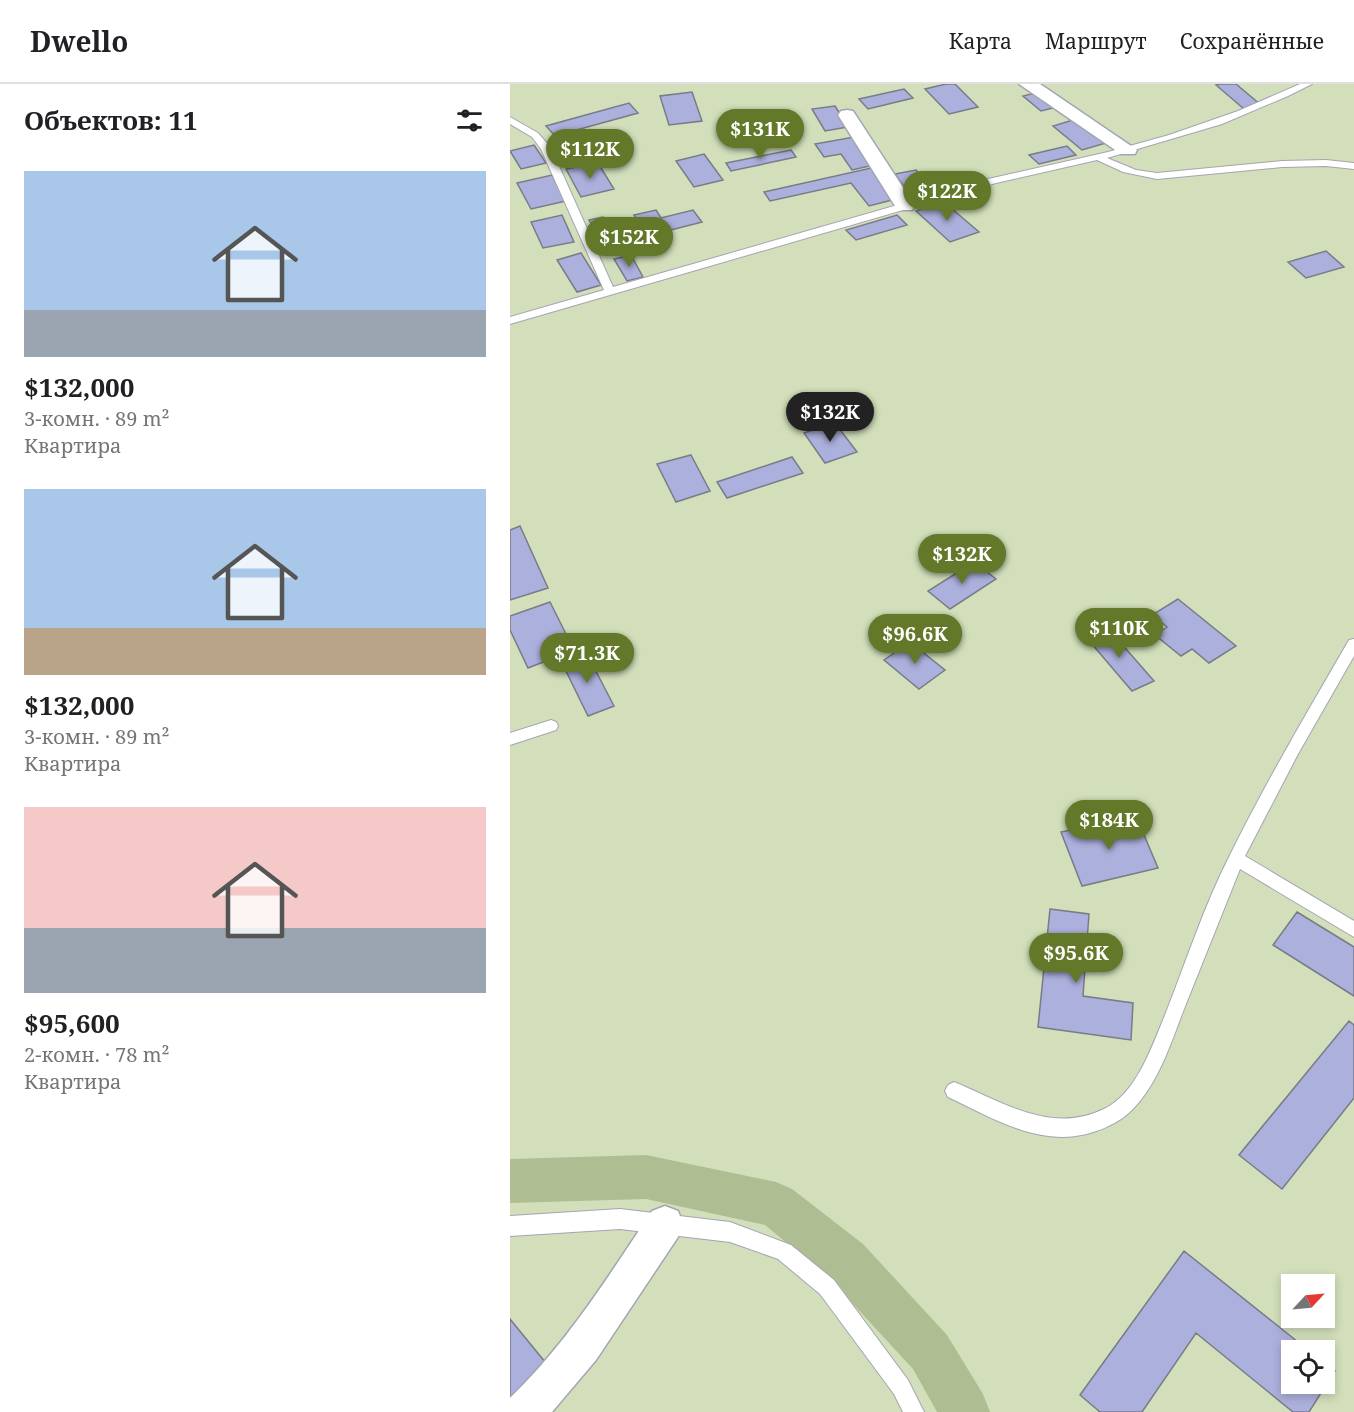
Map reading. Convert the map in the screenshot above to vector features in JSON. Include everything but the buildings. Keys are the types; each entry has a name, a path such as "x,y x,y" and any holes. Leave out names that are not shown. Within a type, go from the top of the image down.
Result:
{"street":[{"path":"1028,84 1128,150"},
{"path":"848,115 905,206"},
{"path":"524,1412 560,1374 590,1335 665,1224"}],"lane":[{"path":"510,321 905,206 1057,164 1128,150 1257,108 1307,84"},
{"path":"510,120 535,135 546,148 610,292"},
{"path":"1098,157 1122,170 1138,175 1157,176 1282,164 1326,163 1354,166"},
{"path":"954,1091 1023,1121 1049,1129 1086,1127 1119,1111 1144,1080 1158,1053 1236,858 1293,750 1354,644"},
{"path":"510,740 551,726"},
{"path":"1236,858 1354,930"},
{"path":"510,1226 620,1219 730,1232 784,1252 827,1287 901,1387 914,1412"}],"green space":[{"path":"510,84 1354,84 1354,1412 510,1412"}],"waterway":[{"path":"510,1181 646,1177 776,1205 846,1261 930,1352 965,1412"}]}
